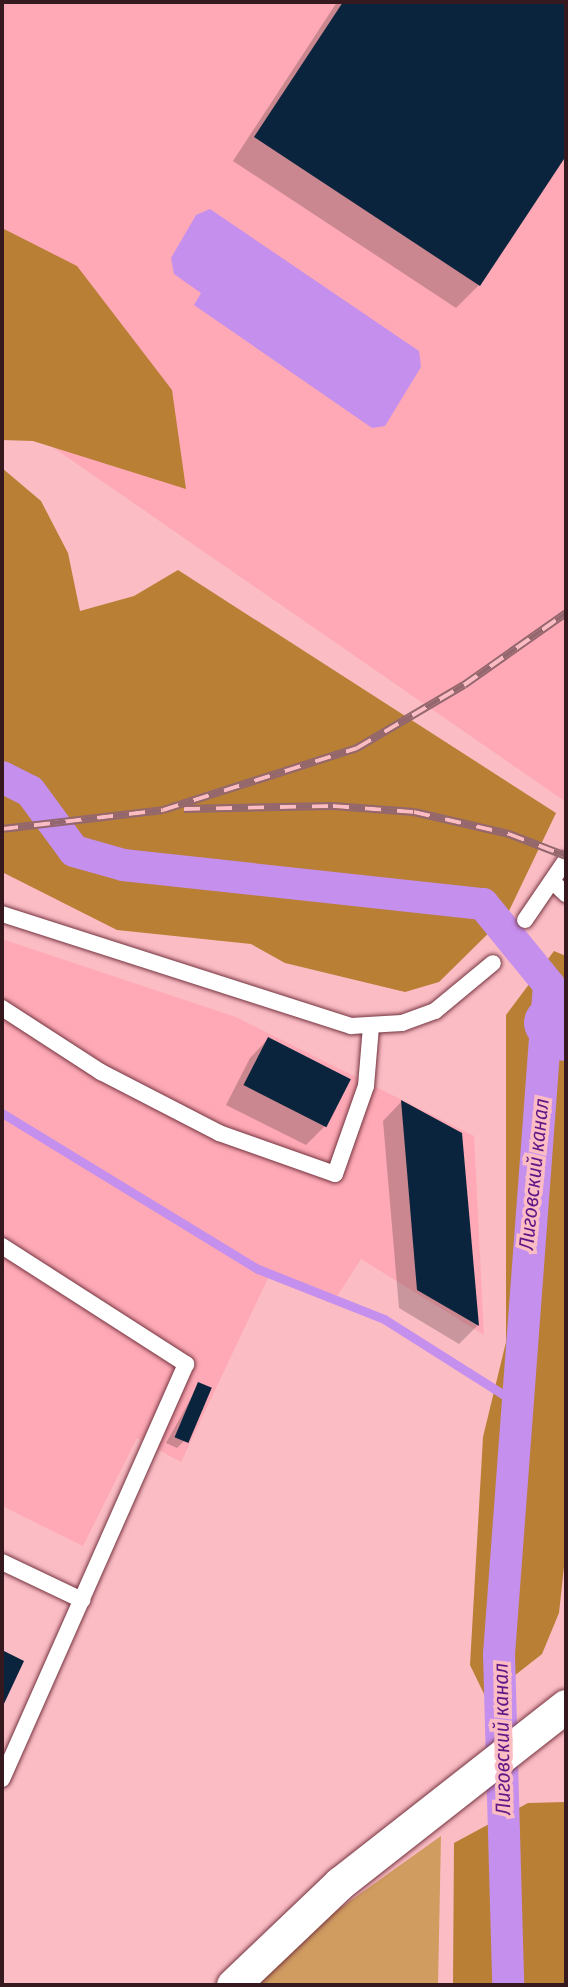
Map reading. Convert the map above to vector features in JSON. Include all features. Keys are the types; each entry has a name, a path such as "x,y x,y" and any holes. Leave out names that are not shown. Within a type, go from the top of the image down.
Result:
{"street":[{"path":"233,1985 330,1892 443,1799 554,1716"}],"lane":[{"path":"525,920 566,860"},
{"path":"553,881 566,894"},
{"path":"2,914 307,1017 371,1026 435,1011 493,962"},
{"path":"2,1008 101,1072 219,1133 335,1174 366,1086 371,1026"},
{"path":"2,1246 186,1364 2,1779"},
{"path":"2,1562 82,1600"}],"shaded area":[{"path":"2,2 566,2 566,802 2,412"},
{"path":"210,209 419,351 421,367 385,426 372,428 194,305 201,293 174,274 171,258 196,215"},
{"path":"2,228 77,266 172,390 186,489 33,441 2,440"},
{"path":"2,468 41,501 68,553 80,611 134,596 178,570 556,813 507,915 439,982 405,992 285,963 251,944 117,930 2,872"},
{"path":"2,939 236,1017 474,1136 484,1335 361,1259 336,1298 269,1276 181,1462 137,1438 83,1546 2,1506"},
{"path":"554,951 566,956 566,1548 559,1613 542,1654 486,1698 470,1665 483,1437 506,1342 506,1015"},
{"path":"566,1802 566,1985 453,1985 454,1843 528,1803"},
{"path":"441,1836 438,1985 253,1985 322,1921"}],"building":[{"path":"343,2 566,2 566,156 480,286 254,137"},
{"path":"268,1037 351,1079 326,1127 243,1085"},
{"path":"401,1100 462,1133 479,1326 417,1290"},
{"path":"198,1382 212,1388 188,1443 175,1437"},
{"path":"2,1650 24,1661 2,1708"}],"waterway":[{"name":"Лиговский канал","path":"2,777 30,791 74,851 123,865 483,904 549,985 499,1654 508,1985"},
{"path":"550,1023 566,1035"},
{"path":"2,1113 258,1269 384,1319 517,1403"}],"railway":[{"path":"2,829 163,810 357,748 464,685 566,613"},
{"path":"184,809 333,806 414,812 509,834 566,856"}]}
